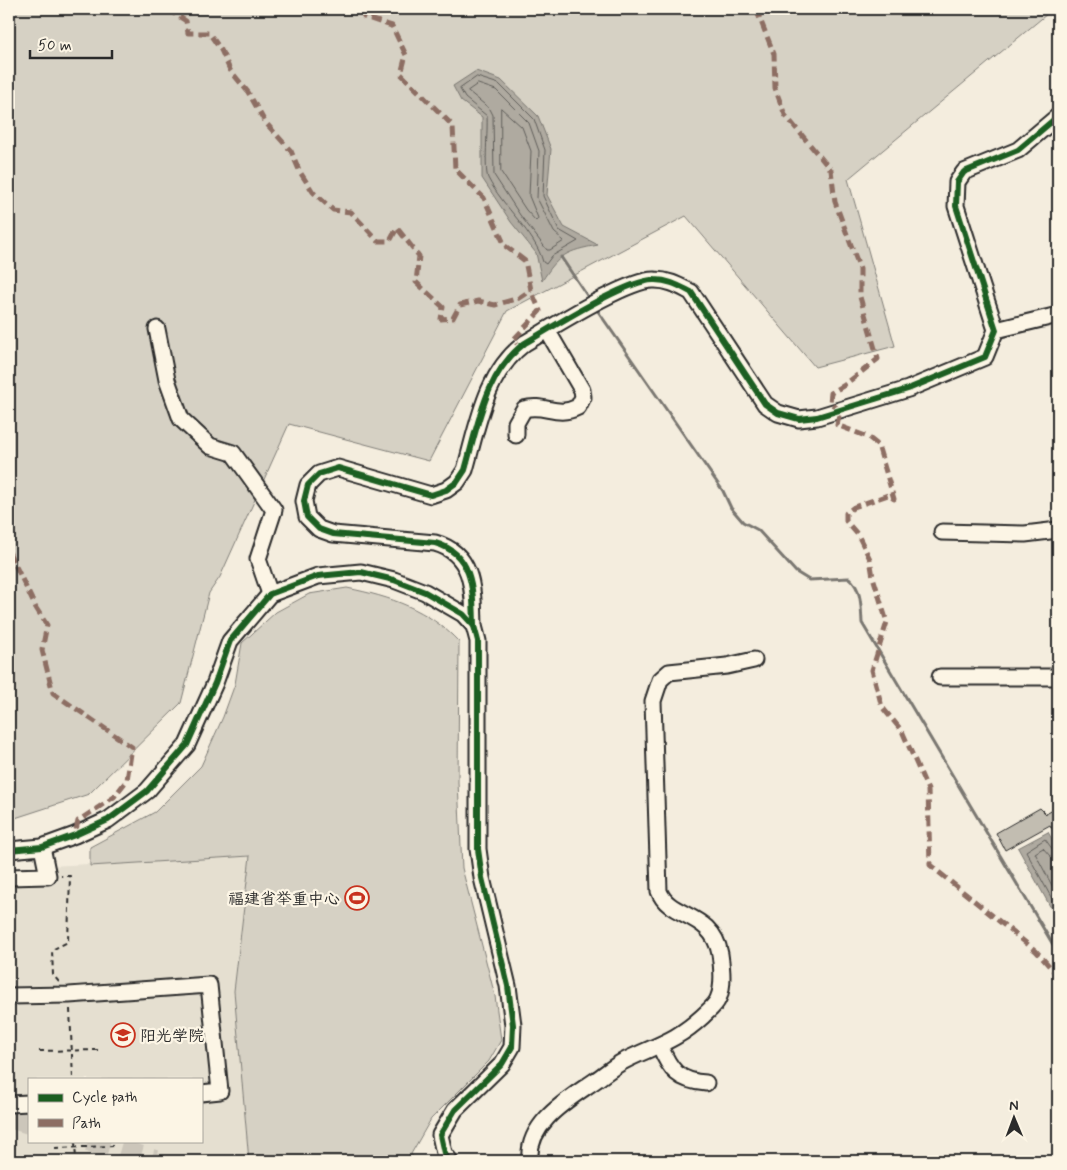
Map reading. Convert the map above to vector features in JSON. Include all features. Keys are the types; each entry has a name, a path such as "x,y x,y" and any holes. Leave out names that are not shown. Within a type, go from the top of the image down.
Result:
{"street":[{"path":"450,1161 444,1153 440,1135 456,1110 502,1064 512,1048 513,1025 508,986 482,878 478,849 478,641 474,626 473,588 468,568 458,554 446,546 435,543 333,534 319,530 307,517 304,501 308,484 319,474 338,468 431,494 446,490 457,482 465,470 489,390 498,371 510,354 547,330 633,283 654,279 672,282 691,292 765,404 778,413 799,419 825,415 908,389 985,357 996,330 956,206 957,182 964,172 1018,150 1058,116"},
{"path":"996,330 1054,316 1058,318"},
{"path":"157,329 166,380 181,419 210,446 233,453 274,510 258,559 270,594"},
{"path":"516,435 516,423 524,409 536,407 562,413 578,407 583,397 582,390 547,330"},
{"path":"942,532 1025,534 1058,530"},
{"path":"9,850 42,847 108,820 148,791 187,745 215,683 230,641 270,594 318,576 361,572 394,580 425,592 463,614 474,626"},
{"path":"530,1161 531,1141 536,1131 569,1099 624,1061 674,1040 714,1006 720,990 721,972 718,946 711,932 693,917 666,903 659,891 653,728 655,690 660,680 669,672 727,666 754,660"},
{"path":"940,676 1058,677"},
{"path":"9,877 48,876 42,847"},
{"path":"9,996 69,995 209,985 220,1092 202,1093"},
{"path":"660,1046 667,1063 676,1074 687,1080 706,1083"},
{"path":"9,1104 28,1103"}],"path":[{"path":"48,876 70,876 68,942 52,950 53,975 69,995 73,1078"},
{"path":"39,1051 72,1052 99,1050"},
{"path":"75,1142 76,1161"},
{"path":"55,1148 113,1146"}],"shaded area":[{"path":"9,9 1053,9 848,179 895,346 815,367 686,216 507,311 429,461 289,424 220,577 209,593 181,703 89,794 9,820"},
{"name":"福建省举重中心","path":"347,588 394,600 408,606 435,621 459,642 458,782 462,868 495,996 501,1040 489,1061 431,1119 411,1154 416,1161 249,1161 234,991 250,856 90,866 90,847 155,812 201,766 223,717 235,684 242,643 276,612 309,594"},
{"name":"阳光学院","path":"250,856 234,991 249,1161 9,1161 9,868"}],"water":[{"path":"476,71 501,80 538,116 551,149 547,195 564,227 598,245 579,249 565,255 559,259 542,281 536,253 511,222 482,178 482,117 461,101 453,86"},
{"path":"1048,832 1058,850 1057,919 1018,848"}],"building":[{"path":"1040,808 1046,814 1053,810 1058,816 1058,839 1050,825 1005,850 996,833"}],"waterway":[{"path":"561,257 590,300"},
{"path":"595,307 723,491 731,508 743,522 758,530 796,572 809,580 849,578 853,582 859,593 862,623 1058,953"}],"tunnel":[{"path":"9,1117 28,1123"},
{"path":"91,1142 156,1161"}],"marked path":[{"path":"167,9 186,21 188,33 209,33 221,50 230,70 248,92 265,122 291,151 300,172 313,192 333,210 351,212 378,241 390,241 397,228 419,256 416,282 443,307 441,319 453,318 460,305 478,301 495,305 519,298 531,290"},
{"path":"361,9 364,17 392,26 406,55 401,74 453,126 455,169 484,198 505,246 525,261 531,290 540,311 514,339 519,347"},
{"path":"756,9 774,54 775,88 785,115 831,170 835,202 860,269 860,297 878,359 831,393 830,403 840,410 837,425 868,437 878,445 894,499 888,495 854,507 846,513 846,521 858,535 870,559 873,577 887,622 872,670 882,707 902,731 928,790 930,865 1036,951 1058,976"},
{"path":"9,552 36,608 47,625 42,650 53,693 132,747 127,780 114,797 78,821 75,835"}],"cycle path":[{"path":"474,626 472,588 465,565 458,556 448,548 435,543 333,534 319,529 307,517 304,501 308,485 319,474 338,468 431,495 446,490 457,482 465,470 485,401 501,369 511,355 525,343 590,305 627,287 643,282 665,281 691,292 765,404 778,413 799,419 817,417 908,389 985,357 996,330 956,206 957,182 964,172 1018,150 1057,117"},
{"path":"9,850 42,847 75,835 108,820 147,791 187,745 215,683 230,641 270,594 318,576 361,572 394,580 425,592 463,614 474,626 478,641 478,849 482,878 508,986 513,1025 512,1047 502,1064 455,1110 440,1135 444,1153 450,1161"}],"place":[{"name":"福建省举重中心","path":"357,898"},
{"name":"阳光学院","path":"123,1035"}]}
